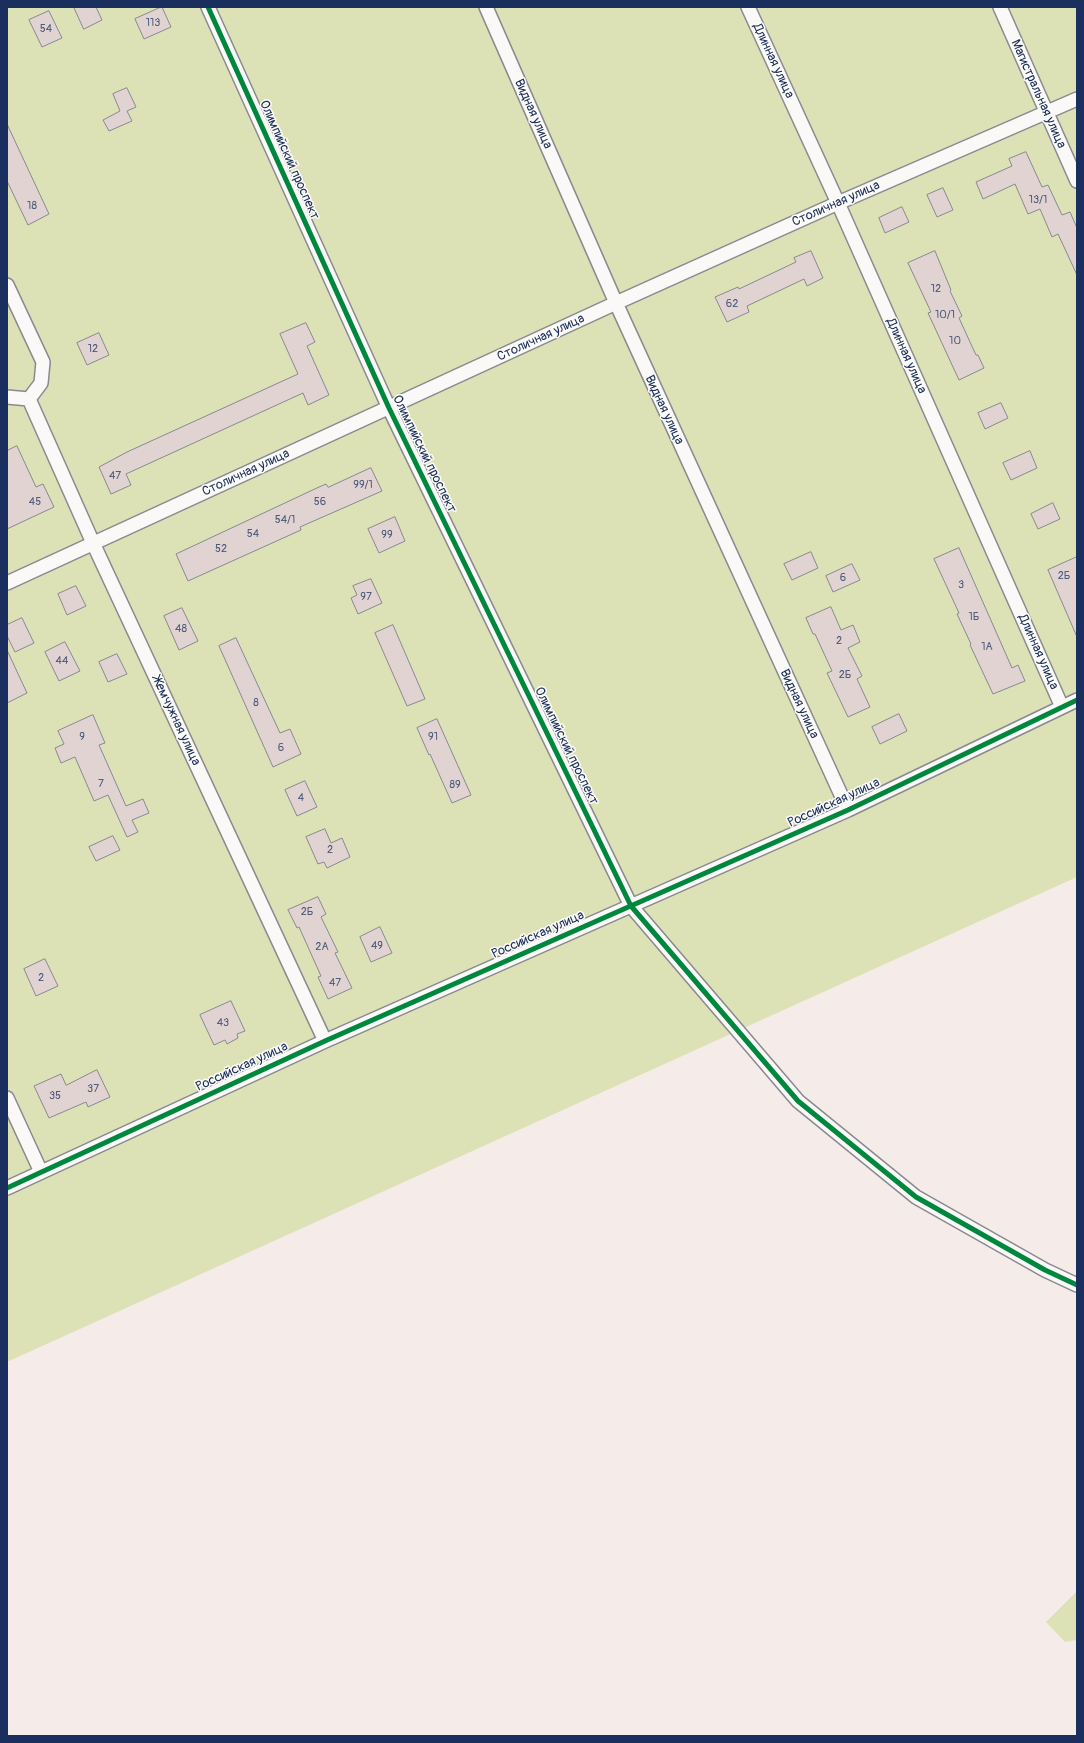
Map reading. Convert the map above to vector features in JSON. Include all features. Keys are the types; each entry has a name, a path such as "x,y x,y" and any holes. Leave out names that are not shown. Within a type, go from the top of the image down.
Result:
{"street":[{"name":"Олимпийский проспект","path":"208,7 389,408 631,906 798,1101 916,1197 1045,1270 1077,1285"},
{"name":"Видная улица","path":"486,7 616,303 848,810"},
{"name":"Длинная улица","path":"748,7 838,203 1062,707"},
{"name":"Магистральная улица","path":"1000,7 1077,181"},
{"name":"Столичная улица","path":"7,583 616,303 1077,98"},
{"path":"7,285 43,362 41,383 29,399 7,397"},
{"name":"Жемчужная улица","path":"29,399 93,543 325,1041"},
{"name":"Российская улица","path":"7,1188 325,1041 848,810 1077,700"},
{"path":"7,1098 41,1172"}],"green space":[{"path":"7,7 1077,7 1077,877 7,1362"},
{"path":"1077,1591 1077,1640 1065,1642 1046,1622"}],"building":[{"path":"74,7 96,7 102,20 84,29"},
{"path":"162,7 171,27 144,39 135,19"},
{"path":"49,11 62,38 42,47 29,20"},
{"path":"127,88 136,107 127,111 132,121 109,131 103,120 120,111 113,94"},
{"path":"7,124 49,214 28,225 7,181"},
{"path":"1026,152 1042,187 1048,185 1062,215 1070,212 1077,228 1077,275 1058,234 1052,237 1040,209 1028,214 1015,184 983,199 976,182 1012,166 1009,159"},
{"path":"943,188 953,210 937,217 927,195"},
{"path":"902,207 909,222 885,233 879,218"},
{"path":"811,251 823,278 807,286 804,279 747,306 749,312 727,322 715,297 738,287 739,289 796,262 794,258"},
{"path":"935,251 951,290 950,291 962,316 959,318 976,355 978,355 984,368 959,380 928,313 931,312 908,263"},
{"path":"306,323 315,342 307,346 329,395 308,405 303,393 126,474 131,485 111,494 99,467 127,452 298,374 280,334"},
{"path":"99,333 109,355 87,365 77,343"},
{"path":"1001,403 1008,418 985,429 978,413"},
{"path":"17,446 36,487 43,484 54,507 7,529 7,451"},
{"path":"1030,451 1037,468 1011,480 1003,463"},
{"path":"371,468 382,491 300,527 301,530 188,581 176,554 319,487 326,484 328,487"},
{"path":"1053,503 1060,519 1038,529 1031,514"},
{"path":"395,517 405,541 379,553 368,529"},
{"path":"959,548 1012,668 1018,665 1025,681 993,694 970,645 971,644 957,614 959,613 934,559"},
{"path":"811,552 818,568 792,580 784,564"},
{"path":"1077,557 1077,637 1048,570"},
{"path":"852,564 860,580 833,592 826,576"},
{"path":"371,579 382,603 358,614 351,598 357,595 353,586"},
{"path":"76,586 86,606 67,615 58,594"},
{"path":"831,607 841,630 853,625 860,642 848,648 862,676 857,679 870,707 848,717 827,673 832,671 806,618"},
{"path":"182,608 198,641 179,650 164,616"},
{"path":"22,618 34,643 15,652 7,636 7,625"},
{"path":"393,625 425,699 407,706 375,633"},
{"path":"236,638 280,733 290,729 301,754 273,767 219,646"},
{"path":"65,642 80,671 59,681 45,652"},
{"path":"7,650 27,693 7,703"},
{"path":"117,654 127,674 108,682 99,662"},
{"path":"899,714 907,731 880,744 872,727"},
{"path":"93,715 105,743 99,745 126,806 143,799 149,813 132,820 138,832 127,837 108,795 94,801 75,757 61,763 55,748 64,744 58,731"},
{"path":"437,719 471,795 452,803 417,728"},
{"path":"305,781 317,807 297,816 285,790"},
{"path":"325,829 331,843 342,838 350,857 327,868 324,862 318,864 306,837"},
{"path":"113,836 120,850 96,861 89,847"},
{"path":"318,897 326,914 321,917 338,952 335,953 352,988 328,999 318,977 321,976 299,927 297,928 288,910"},
{"path":"380,927 392,953 371,962 360,937"},
{"path":"45,959 58,986 36,996 24,969"},
{"path":"231,1001 245,1031 237,1034 238,1038 227,1044 225,1040 214,1045 200,1015"},
{"path":"97,1070 110,1097 88,1107 86,1102 49,1118 34,1086 61,1074 66,1085"}],"cycle path":[{"path":"208,7 389,408 631,906 798,1101 916,1197 1045,1270 1077,1285"},
{"path":"7,1188 325,1041 848,810 1077,700"}]}
